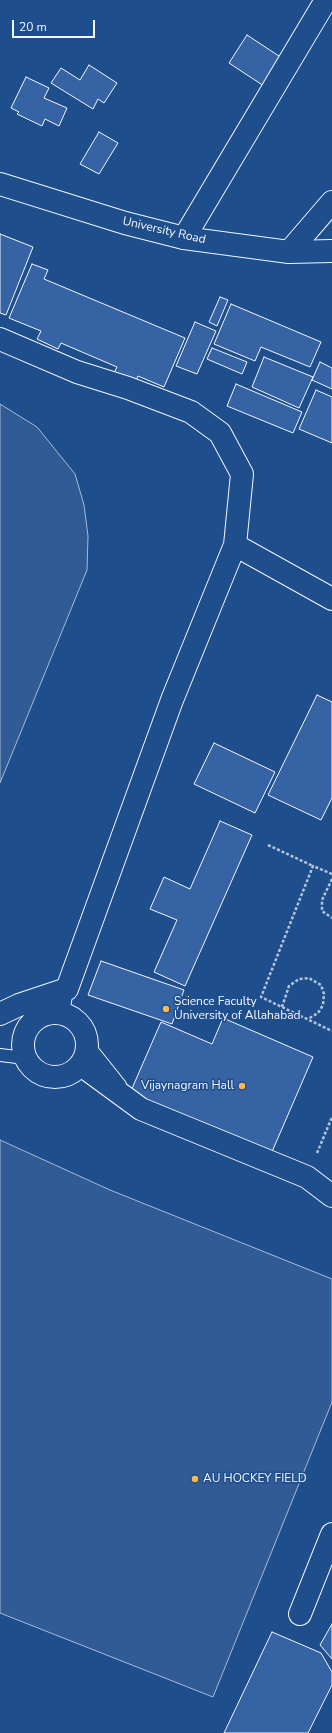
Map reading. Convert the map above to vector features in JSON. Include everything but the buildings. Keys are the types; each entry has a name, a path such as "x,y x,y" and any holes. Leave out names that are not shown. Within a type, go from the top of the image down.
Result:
{"street":[{"path":"184,238 326,0"},
{"name":"University Road","path":"0,184 125,223 184,238 289,252 332,251"},
{"path":"289,252 332,202"},
{"path":"0,339 77,372 128,388 191,412 220,433 242,474 235,545 172,700 67,989 19,1005 0,1014"},
{"path":"235,545 332,599"},
{"path":"47,1013 63,1014 75,1019 82,1027 86,1035 84,1055 72,1072 62,1077 51,1077 40,1074 31,1067 25,1058 22,1047 24,1036 29,1026 37,1018 47,1013"},
{"path":"84,1055 141,1109 307,1177 332,1196"},
{"path":"300,1614 332,1534"}],"lane":[{"path":"63,1014 67,989"},
{"path":"0,1055 25,1058"}],"path":[{"path":"268,845 332,874"},
{"path":"313,866 261,997 332,1031"},
{"path":"332,879 322,900 322,911 332,918"},
{"path":"282,1007 289,986 299,979 309,978 321,985 324,994 323,1005 318,1013 308,1019"},
{"path":"307,1177 332,1117"}],"shaded area":[{"path":"0,404 37,427 75,474 84,505 88,536 87,570 0,783"},
{"path":"0,1140 110,1190 332,1279 332,1402 213,1697 0,1613"}],"place":[{"name":"Science Faculty University of Allahabad","path":"166,1009"},
{"name":"Vijaynagram Hall","path":"242,1086"},
{"name":"AU HOCKEY FIELD","path":"195,1479"}]}
